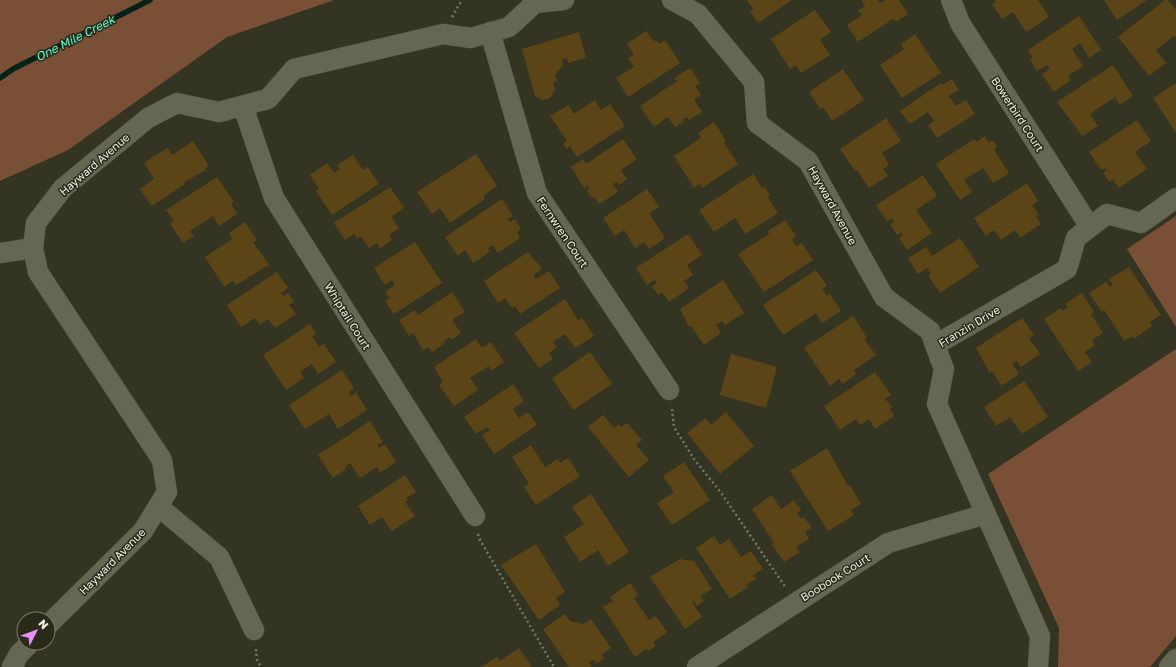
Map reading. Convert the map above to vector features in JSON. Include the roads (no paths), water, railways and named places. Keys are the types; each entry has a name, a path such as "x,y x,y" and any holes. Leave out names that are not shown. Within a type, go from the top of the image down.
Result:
{"street":[{"name":"Hayward Avenue","path":"56,617 143,531 167,492 162,460 38,272 33,248 36,223 63,188 148,118 177,103 219,112 243,106 268,99 294,69 443,34 472,38 509,27 535,3 564,0"},
{"name":"Hayward Avenue","path":"672,0 698,14 754,82 758,123 808,161 884,297 930,331 935,345"},
{"name":"Bowerbird Court","path":"951,0 960,24 1090,227"},
{"name":"Fernwren Court","path":"490,32 537,193 669,390"},
{"name":"Whiptail Court","path":"243,106 274,198 475,516"},
{"name":"Franzin Drive","path":"1038,667 1040,636 937,404 944,369 935,345 1067,269 1076,238 1107,214 1141,223 1176,198"},
{"path":"0,253 33,248"},
{"path":"159,507 219,557 254,630"},
{"name":"Boobook Court","path":"697,667 888,544 986,514"},
{"path":"12,667 22,651"},
{"path":"1169,667 1176,659"}],"waterway":[{"name":"One Mile Creek","path":"0,78 13,69 150,0"}]}
